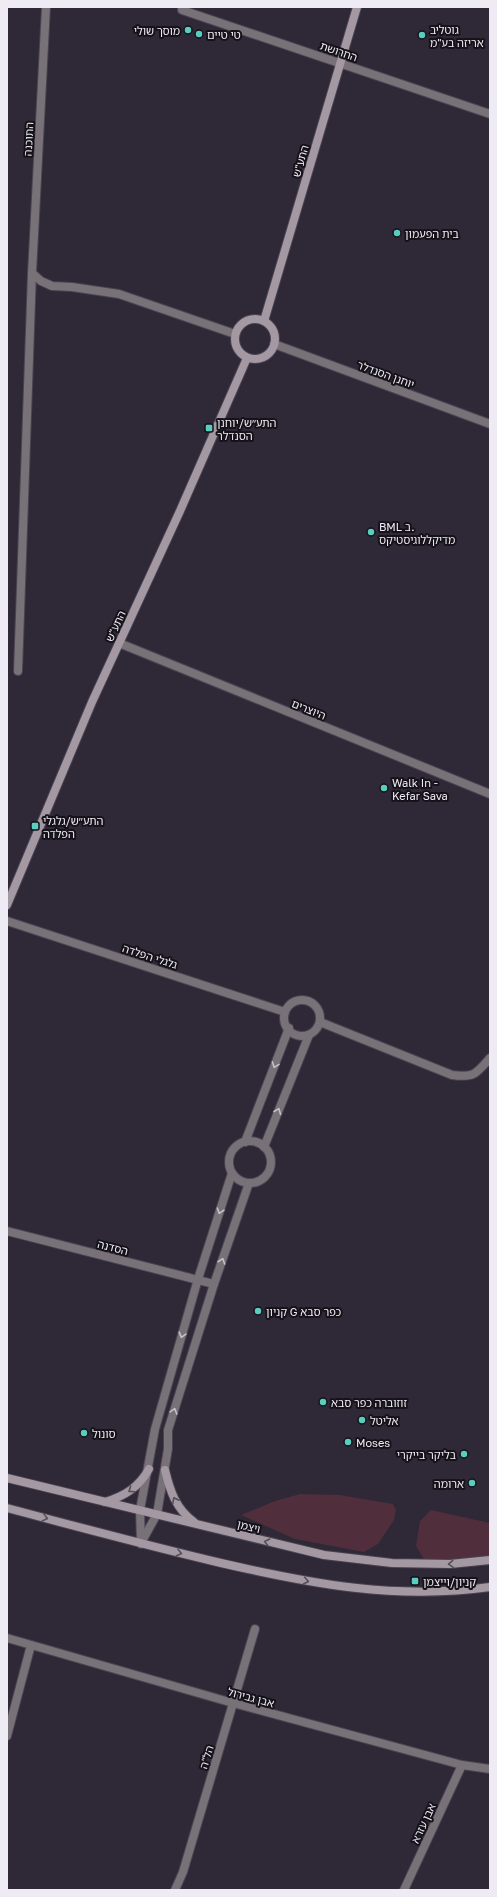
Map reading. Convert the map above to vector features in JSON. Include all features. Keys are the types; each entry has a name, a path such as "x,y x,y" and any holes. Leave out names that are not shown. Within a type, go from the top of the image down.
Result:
{"main road":[{"name":"התע\"ש","path":"264,321 358,7"},
{"path":"258,319 264,321 273,330 274,344 267,355 254,359 247,358 242,355 236,345 235,334 241,324 246,321 258,319"},
{"name":"התע\"ש","path":"7,905 92,702 247,358"},
{"path":"104,1502 120,1496 134,1488 143,1479 149,1469"},
{"path":"165,1470 176,1502 188,1518 197,1524"},
{"name":"ויצמן","path":"7,1478 294,1549 354,1560 429,1564 490,1560"},
{"path":"7,1508 141,1544 271,1574 355,1589 425,1592 490,1587"}],"street":[{"name":"התוכנה","path":"18,670 32,273 46,7"},
{"name":"החרושת","path":"182,8 490,114"},
{"path":"32,273 41,281 52,286 72,286 119,294 235,334"},
{"name":"יוחנן הסנדלר","path":"274,344 490,424"},
{"name":"היוצרים","path":"119,643 490,794"},
{"name":"גלגלי הפלדה","path":"7,921 286,1012"},
{"path":"264,1147 309,1035 317,1028 320,1022 318,1010 315,1006 304,1000 293,1003 286,1012 286,1023 297,1035 309,1035"},
{"path":"320,1022 452,1075 468,1077 478,1071 490,1058"},
{"path":"246,1142 289,1028"},
{"path":"141,1544 140,1510 149,1469 155,1429 198,1279 232,1174 229,1161 231,1154 239,1145 246,1142 258,1144 264,1147 270,1158 269,1171 260,1180 249,1183 232,1174"},
{"path":"141,1544 157,1514 168,1449 168,1430 214,1284 249,1183"},
{"name":"הסדנה","path":"7,1231 214,1284"},
{"path":"155,1429 168,1449"},
{"name":"הל\"ה","path":"175,1890 183,1872 255,1629"},
{"name":"אבן גבירול","path":"7,1638 233,1704 462,1765 490,1769"},
{"path":"7,1736 31,1645"},
{"name":"אבן עזרא","path":"404,1890 462,1765"}],"shaded area":[{"path":"300,1494 340,1495 393,1504 396,1510 394,1520 378,1544 364,1552 295,1539 241,1515 275,1501"},
{"path":"431,1510 490,1523 490,1555 457,1562 441,1562 424,1559 416,1546 420,1521"}],"place":[{"name":"מוסך שולי","path":"188,30"},
{"name":"טי טיים","path":"199,34"},
{"name":"גוטליב אריזה בע\"מ","path":"422,35"},
{"name":"בית הפעמון","path":"397,233"},
{"name":"התע״ש/יוחנן הסנדלר","path":"209,428"},
{"name":"BML ב. מדיקללוגיסטיקס","path":"371,532"},
{"name":"Walk In - Kefar Sava","path":"384,788"},
{"name":"התע״ש/גלגלי הפלדה","path":"35,826"},
{"name":"קניון G כפר סבא","path":"258,1311"},
{"name":"זוזוברה כפר סבא","path":"323,1402"},
{"name":"אליטל","path":"362,1420"},
{"name":"סונול","path":"84,1433"},
{"name":"Moses","path":"348,1442"},
{"name":"בליקר בייקרי","path":"464,1454"},
{"name":"ארומה","path":"472,1483"},
{"name":"קניון/וייצמן","path":"415,1581"}]}
